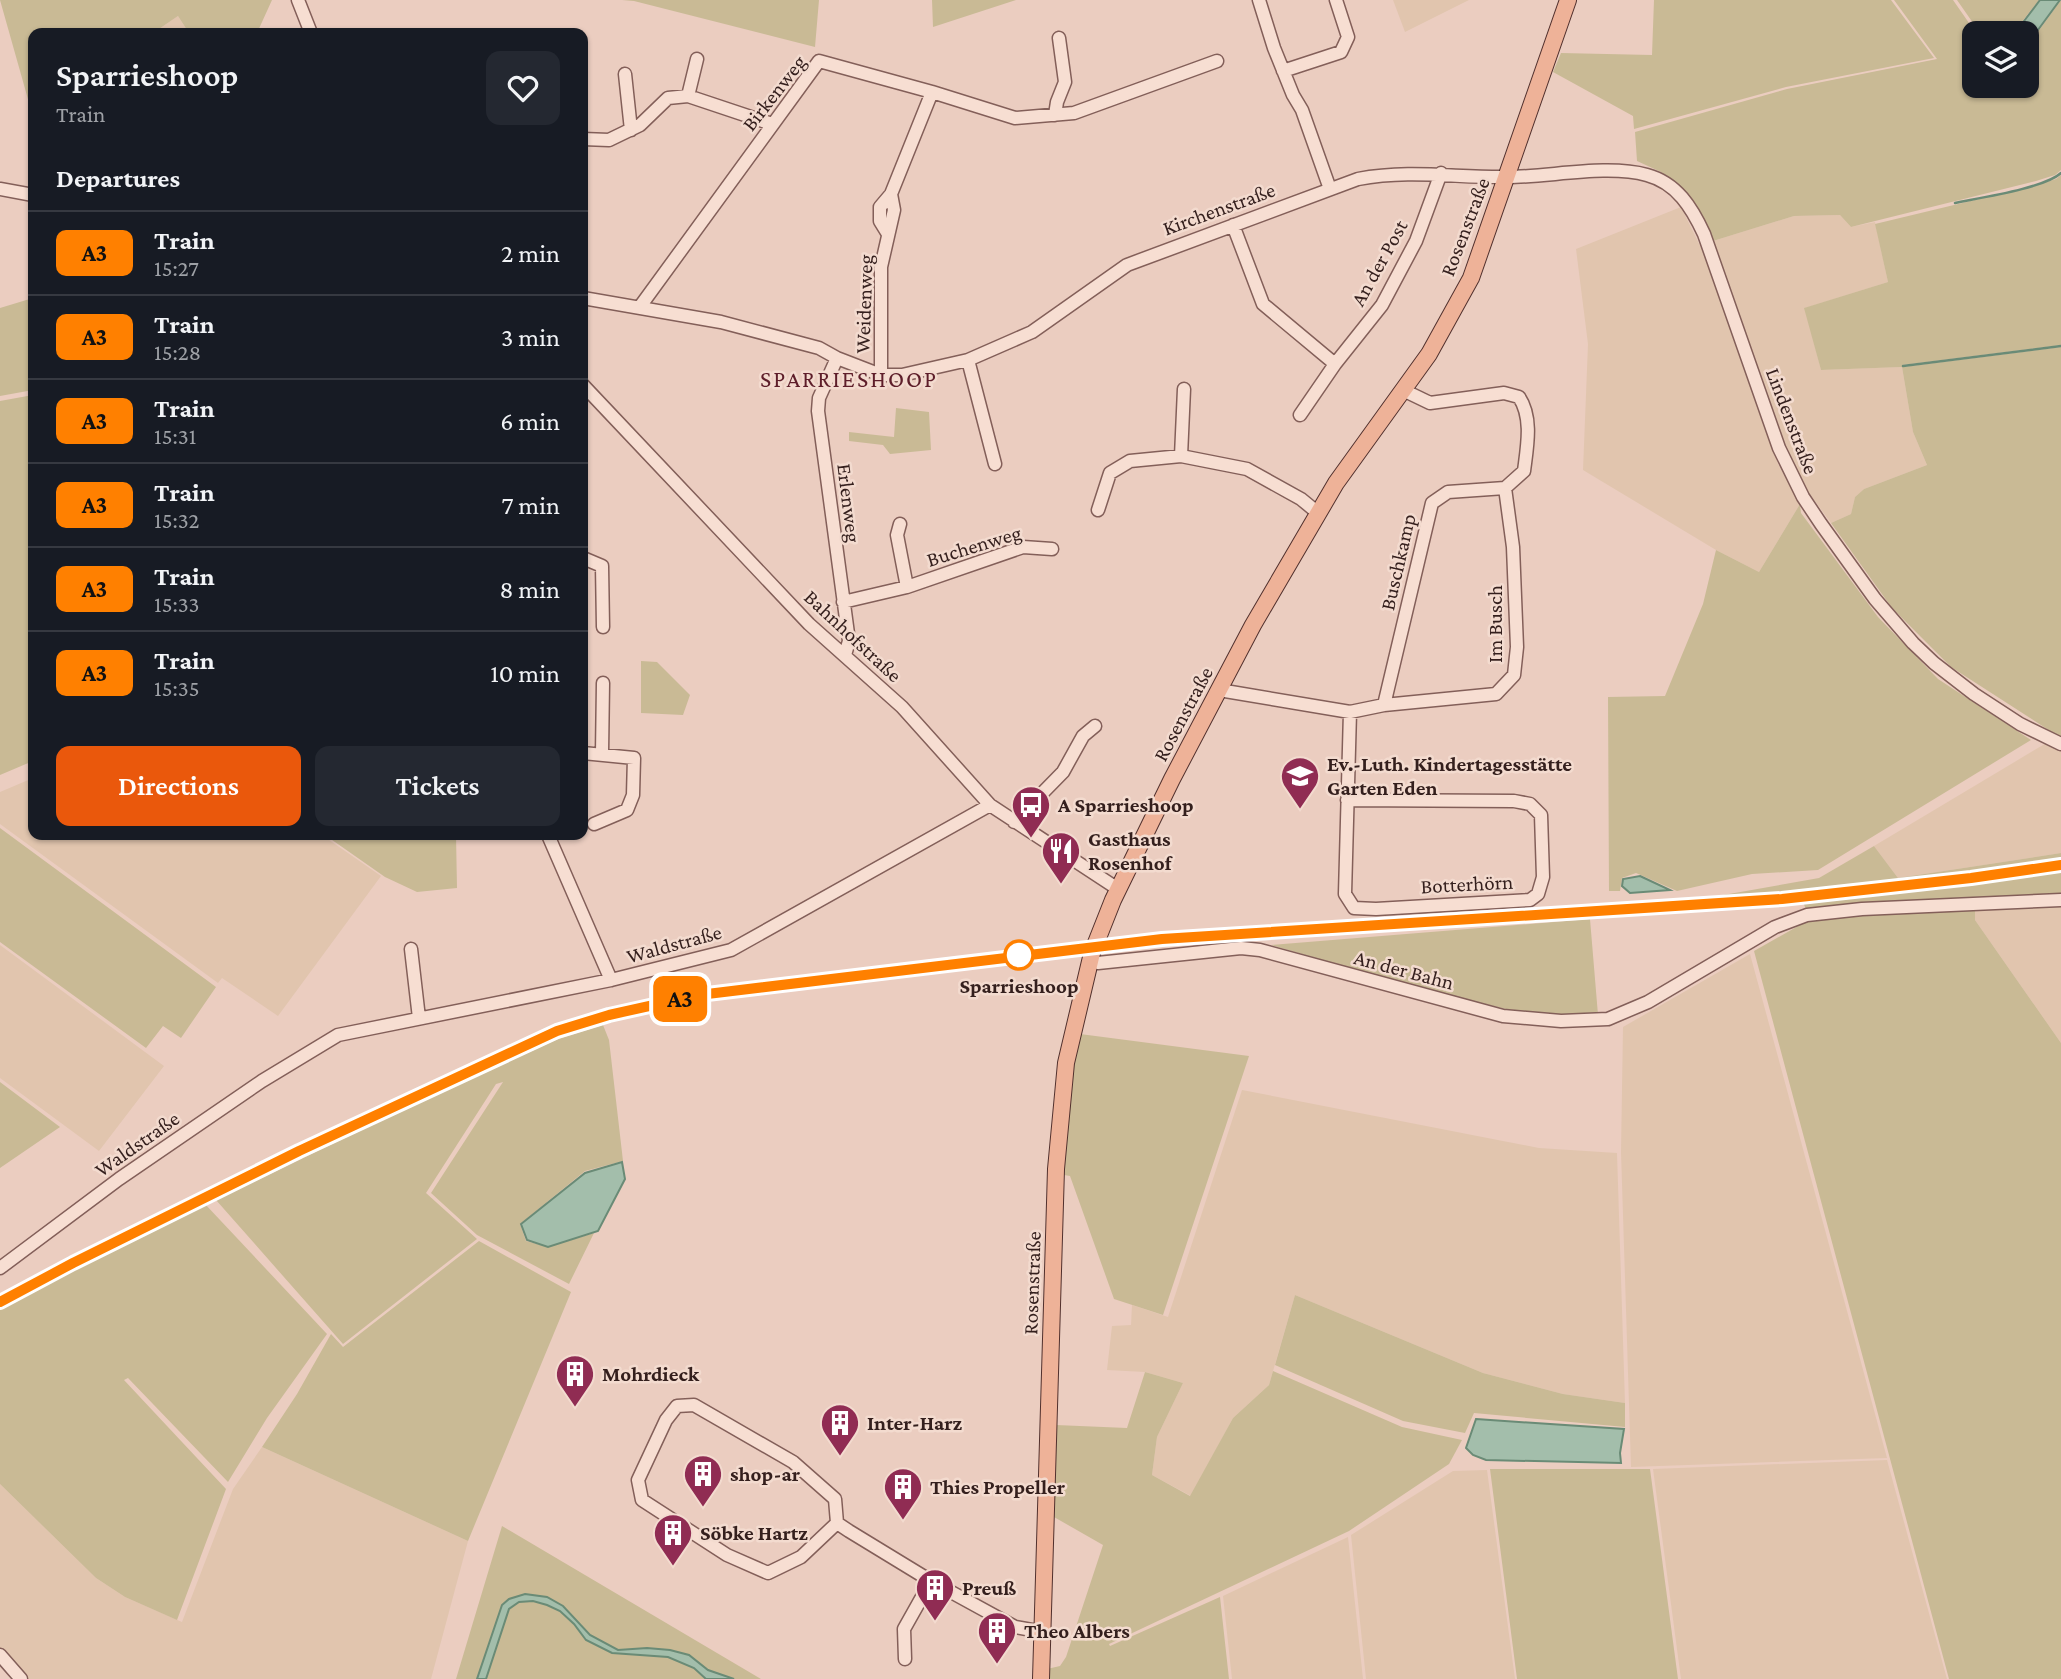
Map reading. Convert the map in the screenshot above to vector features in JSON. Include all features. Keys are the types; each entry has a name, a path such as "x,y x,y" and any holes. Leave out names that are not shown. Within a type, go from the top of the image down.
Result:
{"main road":[{"name":"Rosenstraße","path":"1041,1679 1056,1168 1066,1063 1090,961 1118,890 1219,690 1336,483 1429,354 1471,278 1567,0"}],"street":[{"path":"298,0 310,28"},
{"path":"1259,0 1283,71 1302,110 1330,189"},
{"path":"1283,71 1341,52 1348,37 1336,0"},
{"path":"1055,116 1056,102 1065,82 1059,38"},
{"path":"688,96 697,59"},
{"name":"Birkenweg","path":"639,308 819,61 1015,118 1074,113 1217,61"},
{"path":"625,74 631,130"},
{"name":"Weidenweg","path":"881,375 881,267 894,210 891,194 932,92"},
{"path":"588,139 610,140 640,125 668,99 688,96 772,124"},
{"name":"Lindenstraße","path":"1507,177 1621,170 1648,175 1673,188 1691,207 1704,234 1779,448 1803,497 1821,524 1875,598 1913,643 1934,663 1974,694 2020,724 2059,743"},
{"name":"Kirchenstraße","path":"588,299 721,322 819,348 881,375 902,375 968,360 1032,332 1127,265 1358,178 1387,173 1507,177"},
{"name":"An der Post","path":"1300,415 1387,295 1416,241 1441,173"},
{"path":"0,188 28,194"},
{"path":"1233,225 1263,304 1335,364"},
{"name":"Erlenweg","path":"837,358 820,398 818,411 849,641 845,655"},
{"path":"968,360 995,464"},
{"path":"1181,456 1184,388"},
{"name":"Bahnhofstraße","path":"588,390 809,624 902,707 990,805 1118,890"},
{"path":"1403,390 1430,403 1504,393 1519,397 1529,433 1524,471 1505,488"},
{"path":"1098,510 1110,473 1130,461 1181,456 1247,470 1301,499 1318,513"},
{"name":"Buschkamp","path":"1384,705 1432,503 1448,492 1505,488"},
{"name":"Im Busch","path":"1219,690 1350,712 1384,705 1496,694 1514,675 1517,647 1513,547 1505,488"},
{"name":"Buchenweg","path":"901,524 897,535 907,587"},
{"name":"Buchenweg","path":"843,602 907,587 1023,547 1052,549"},
{"path":"588,560 602,566 603,627"},
{"path":"602,753 603,683"},
{"name":"Botterhörn","path":"1347,800 1514,801 1530,804 1541,815 1542,877 1538,894 1530,900 1354,908 1345,894 1347,800 1350,712"},
{"path":"1014,822 1063,772 1083,736 1096,726"},
{"path":"588,753 634,758 634,796 627,810 594,824"},
{"name":"Waldstraße","path":"0,1268 119,1179 262,1081 338,1035 611,980 731,950 990,805"},
{"path":"550,840 611,980"},
{"name":"An der Bahn","path":"1090,961 1098,963 1241,948 1260,950 1503,1016 1561,1021 1608,1019 1648,1002 1775,927 1808,915 1861,909 2061,900"},
{"path":"411,949 419,1018"},
{"path":"695,1405 793,1462 835,1499 837,1523 801,1557 768,1573 727,1555 642,1500 638,1480 666,1420 677,1406 695,1405"},
{"path":"837,1523 931,1581 1015,1627 1043,1632"},
{"path":"905,1659 904,1629 931,1581"},
{"path":"0,1655 21,1679"}],"shaded area":[{"path":"0,0 272,0 259,28 186,28 178,16 160,28 28,28 28,99"},
{"path":"622,0 819,0 815,47 634,1"},
{"path":"932,0 1016,0 933,27"},
{"path":"1393,0 1469,0 1405,32"},
{"path":"1654,0 1891,0 1934,58 1786,87 1634,129 1633,116 1553,72 1561,53 1652,55"},
{"path":"1894,0 1953,0 1968,21 1962,21 1962,98 2039,98 2039,30 2061,0 2061,170 2055,175 2036,181 1851,227 1840,215 1794,216 1713,241 1693,200 1661,172 1637,161 1635,132 1787,89 1937,59"},
{"path":"1957,0 2039,0 2022,21 1972,21"},
{"path":"2040,0 2060,0 2039,29 2039,21 2024,21"},
{"path":"178,16 186,28 160,28"},
{"path":"2061,175 2061,345 1902,365 2061,347 2061,738 1951,667 1892,608 1831,523 1851,514 1855,497 1864,489 1927,465 1913,432 1902,367 1821,370 1804,308 1888,282 1875,224 2037,185"},
{"path":"1681,207 1708,262 1778,464 1800,504 1759,572 1716,550 1583,470 1588,344 1576,249"},
{"path":"1840,215 1851,227 1875,222 1888,282 1805,308 1821,370 1902,367 1913,432 1927,465 1864,489 1855,497 1851,514 1831,523 1798,478 1772,415 1713,241 1794,216"},
{"path":"28,300 28,391 0,396 0,308"},
{"path":"28,396 28,763 0,775 0,401"},
{"path":"896,408 929,412 931,450 890,454 883,445 849,441 849,432 894,437"},
{"path":"1800,504 1801,513 1878,617 1938,679 2031,740 1818,870 1752,874 1677,891 1636,873 1622,878 1620,891 1609,891 1608,697 1665,696 1703,604 1716,550 1759,572"},
{"path":"641,661 657,662 690,695 683,715 641,713"},
{"path":"2048,742 2061,751 2061,853 1898,878 1874,846"},
{"path":"28,780 28,840 329,840 381,876 278,1016 222,978 218,983 0,824 0,792"},
{"path":"0,828 216,987 181,1038 163,1026 146,1048 0,942"},
{"path":"332,840 456,840 457,888 417,892 385,877"},
{"path":"1874,846 1898,878 2061,853 2061,860 1969,875 1848,889 1712,897 1819,878"},
{"path":"2061,872 2061,896 1807,912 1803,902 1944,888"},
{"path":"1640,876 1670,890 1630,893 1622,886 1623,879"},
{"path":"2061,904 2061,1043 1975,920 1975,906"},
{"path":"1975,906 1975,920 2061,1043 2061,1679 1949,1679 1754,951 1807,921 1864,912"},
{"path":"1590,919 1598,1015 1562,1015 1506,1009 1412,986 1271,945"},
{"path":"0,945 164,1066 99,1151 0,1078"},
{"path":"1750,954 1887,1458 1631,1467 1621,1152 1623,1027"},
{"path":"603,1025 609,1040 623,1161 585,1171 520,1224 526,1241 548,1247 594,1233 569,1284 477,1235 431,1193 503,1082 496,1084 426,1193 477,1239 343,1344 216,1200 558,1039"},
{"path":"1080,1034 1249,1056 1163,1315 1114,1299 1070,1176 1064,1175 1073,1066"},
{"path":"0,1082 60,1127 0,1168"},
{"path":"1242,1090 1539,1148 1617,1153 1625,1403 1563,1394 1483,1373 1295,1295 1269,1385 1233,1418 1191,1496 1152,1475 1157,1437 1183,1383 1145,1372 1107,1370 1112,1326 1131,1325 1132,1305 1168,1317"},
{"path":"622,1162 625,1179 598,1231 548,1247 527,1240 521,1224 585,1173"},
{"path":"205,1204 327,1334 267,1418 228,1482 128,1378 124,1380 226,1489 177,1620 125,1597 96,1578 0,1484 0,1310"},
{"path":"479,1241 571,1292 468,1541 262,1447 297,1394 331,1334 343,1347"},
{"path":"1295,1295 1483,1373 1563,1394 1625,1403 1625,1427 1474,1413 1465,1433 1403,1421 1275,1365"},
{"path":"1273,1371 1402,1427 1462,1440 1449,1464 1349,1531 1109,1644 1110,1646 1220,1597 1229,1679 1046,1679 1047,1669 1060,1666 1066,1657 1103,1545 1054,1517 1056,1425 1127,1428 1145,1372 1183,1383 1157,1437 1152,1475 1190,1496 1233,1418 1269,1385"},
{"path":"1476,1419 1624,1429 1621,1463 1486,1460 1473,1455 1466,1448"},
{"path":"262,1447 468,1541 431,1679 25,1679 0,1651 0,1484 96,1578 125,1597 182,1622 233,1489"},
{"path":"1887,1460 1947,1679 1681,1679 1653,1469"},
{"path":"1490,1469 1650,1469 1678,1679 1517,1679"},
{"path":"1487,1470 1515,1679 1366,1679 1351,1535 1453,1471"},
{"path":"502,1526 761,1679 456,1679"},
{"path":"1348,1537 1363,1679 1232,1679 1223,1596"},
{"path":"525,1594 547,1597 563,1606 590,1635 618,1650 670,1650 689,1655 708,1670 734,1679 706,1679 694,1668 668,1657 612,1653 586,1640 560,1611 533,1601 519,1602 509,1609 486,1679 477,1679 502,1605 509,1599"}],"waterway":[{"path":"1955,203 2027,188 2061,173"},
{"path":"1903,366 2061,346"}],"railway":[{"path":"0,1302 299,1151 557,1032 609,1015 699,994 1162,939 1782,899 2061,865"}],"train":[{"name":"A3","path":"0,1302 299,1151 557,1031 609,1015 699,995 1162,939 1782,899 2061,865"}],"place":[{"name":"Ev.-Luth. Kindertagesstätte Garten Eden","path":"1300,810"},
{"name":"A Sparrieshoop","path":"1031,839"},
{"name":"Gasthaus Rosenhof","path":"1061,885"},
{"name":"Sparrieshoop","path":"1019,955"},
{"name":"Mohrdieck","path":"575,1408"},
{"name":"Inter-Harz","path":"840,1457"},
{"name":"shop-ar","path":"703,1508"},
{"name":"Thies Propeller","path":"903,1521"},
{"name":"Söbke Hartz","path":"673,1567"},
{"name":"Preuß","path":"935,1622"},
{"name":"Theo Albers","path":"997,1665"}],"district":[{"name":"SPARRIESHOOP","path":"849,379"}]}
